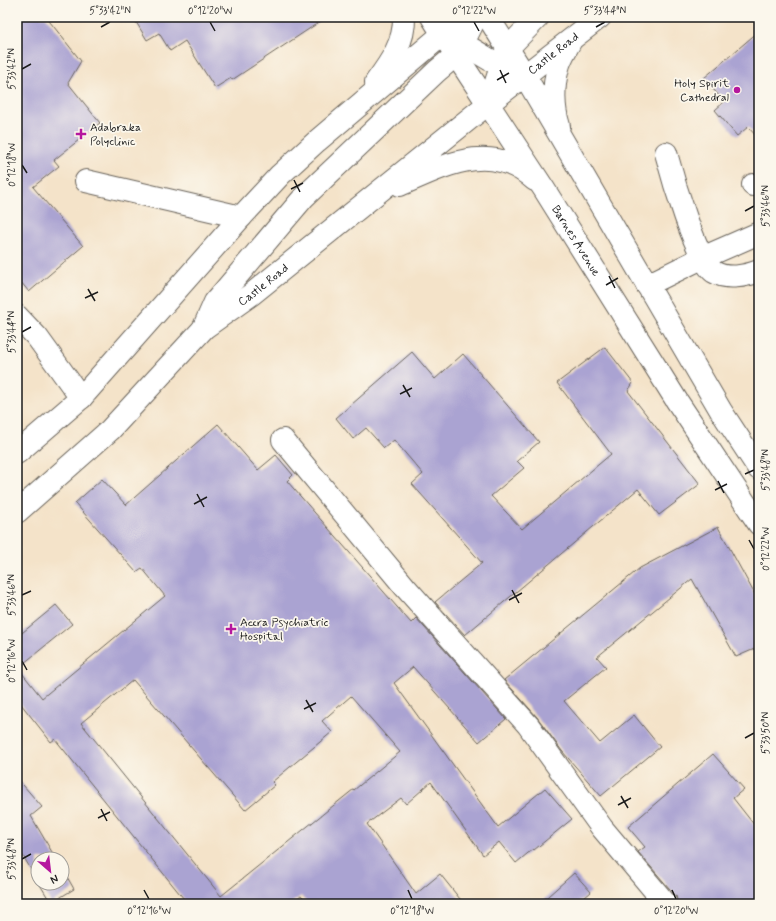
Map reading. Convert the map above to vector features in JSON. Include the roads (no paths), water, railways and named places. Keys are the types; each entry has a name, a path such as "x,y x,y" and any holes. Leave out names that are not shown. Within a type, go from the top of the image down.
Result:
{"main road":[{"path":"360,105 391,61 398,47 404,28 404,17"},
{"path":"17,453 81,398 280,175 317,141 360,105 437,25 466,17"},
{"path":"204,328 216,302 304,196 460,49 476,17"},
{"path":"488,17 504,58 525,76 721,411 759,469"},
{"path":"489,103 504,58 538,17"},
{"name":"Castle Road","path":"17,512 110,430 204,328 252,294 489,103 600,17"},
{"name":"Barnes Avenue","path":"437,25 460,49 489,103 677,401 759,524"},
{"path":"568,151 555,113 555,90 558,67 570,41"},
{"path":"460,49 504,58"},
{"path":"666,153 675,187 702,258 713,271 725,276 751,274 759,271"},
{"path":"374,195 432,171 464,160 477,159 491,159 513,165 530,176 544,189"},
{"path":"86,181 241,217"},
{"path":"647,285 759,232"},
{"path":"17,316 37,337 81,398"},
{"path":"283,440 405,586 528,725 602,828 666,904"}],"place":[{"name":"Holy Spirit Cathedral","path":"737,90"},
{"name":"Adabraka Polyclinic","path":"81,134"},
{"name":"Accra Psychiatric Hospital","path":"231,629"}]}
